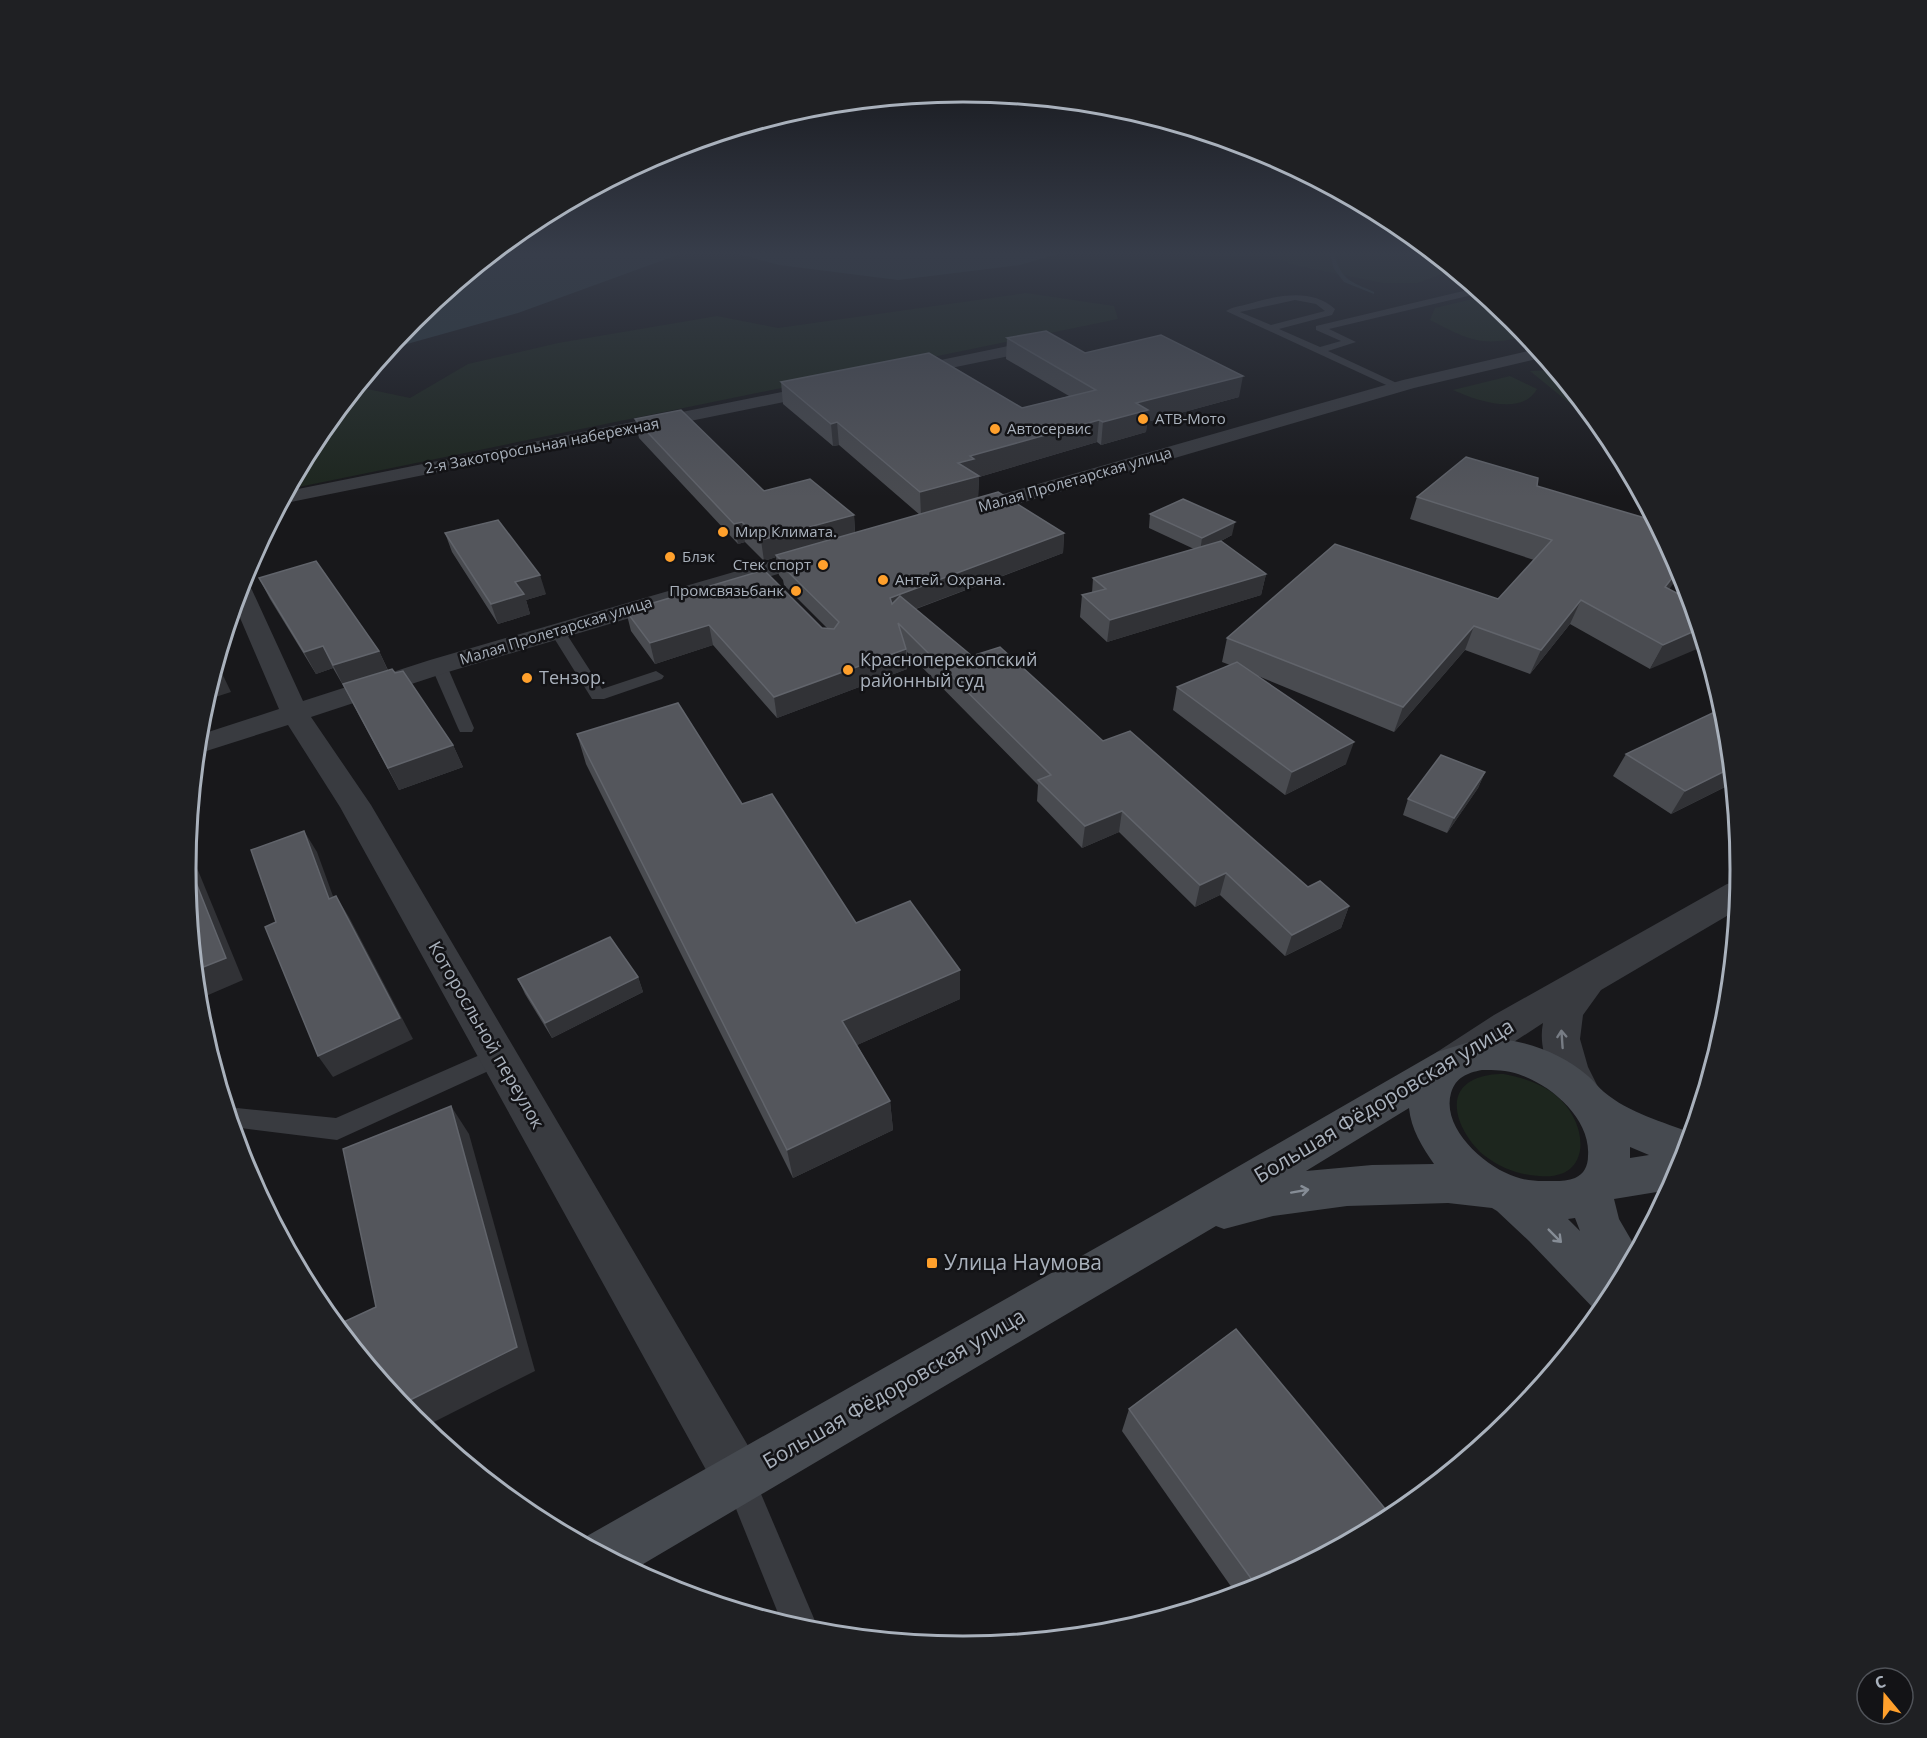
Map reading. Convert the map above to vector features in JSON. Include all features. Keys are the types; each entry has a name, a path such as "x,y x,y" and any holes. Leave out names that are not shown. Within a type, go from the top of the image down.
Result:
{"main road":[{"path":"1605,1289 1545,1226 1505,1194 1479,1180 1447,1149 1437,1133 1429,1098 1438,1076 1451,1063 1482,1054 1509,1055 1548,1070 1585,1099 1632,1130 1678,1147"},
{"name":"Большая Фёдоровская улица","path":"613,1551 1182,1222 1451,1063"},
{"path":"1585,1099 1602,1122 1610,1156 1607,1173 1592,1200 1596,1216 1621,1264"},
{"path":"1505,1194 1552,1201 1569,1199 1610,1180 1668,1171"},
{"name":"Большая Фёдоровская улица","path":"1182,1222 1240,1204 1283,1194 1339,1186 1464,1184 1505,1194"}],"street":[{"path":"883,376 1047,343"},
{"name":"Малая Пролетарская улица","path":"941,519 1397,387 1533,356"},
{"name":"2-я Закоторосльная набережная","path":"293,496 847,384"},
{"name":"Малая Пролетарская улица","path":"207,742 439,666 839,549"},
{"name":"Которосльной переулок","path":"245,601 295,714 355,805 739,1479"},
{"name":"Большая Фёдоровская улица","path":"1451,1063 1507,1026 1729,899"},
{"name":"Большая Фёдоровская улица","path":"1585,1099 1569,1072 1565,1060 1562,1021 1570,1004 1587,982"}],"lane":[{"path":"1287,335 1397,387"},
{"path":"1319,350 1352,342 1336,335"},
{"path":"759,572 775,588"},
{"path":"557,630 598,696 656,676"},
{"path":"439,666 466,728"},
{"path":"237,1117 337,1129 498,1056"},
{"path":"739,1479 796,1617"}],"shaded area":[{"path":"413,335 439,335 404,345"},
{"path":"604,335 1039,335 298,487 326,443 366,389 410,398 468,364 558,343"},
{"path":"1462,335 1514,335 1516,338 1487,341"},
{"path":"1546,370 1577,409 1530,371"},
{"path":"1510,376 1537,389 1521,402 1510,404 1485,401 1453,390"},
{"path":"1504,1074 1542,1086 1561,1100 1570,1112 1577,1124 1580,1150 1576,1162 1568,1170 1556,1175 1539,1176 1517,1172 1485,1156 1470,1140 1459,1118 1458,1096 1463,1087 1473,1080 1488,1075"}],"building":[{"path":"1023,335 1053,335 1085,353 1161,335 1243,376 1136,403 1148,410 1103,422 1099,420 970,456 974,459 958,463 979,476 920,492 837,422 831,424 781,382 929,353 1022,408 1096,390 1007,338"},
{"path":"681,410 764,491 810,479 854,515 761,540 742,522 734,524 635,419"},
{"path":"1466,457 1538,478 1537,486 1645,518 1673,577 1665,587 1679,595 1693,632 1663,645 1581,600 1541,650 1474,626 1403,707 1227,638 1335,544 1498,599 1552,540 1417,497"},
{"path":"998,492 1064,533 890,598 892,604 900,596 972,656 1000,647 1103,741 1130,731 1308,887 1320,881 1349,906 1292,935 1226,873 1200,885 1122,811 1085,826 1038,780 1051,775 898,623 906,649 774,697 709,625 650,643 626,611 764,570 822,628 834,629 839,622 781,565 785,564 776,555"},
{"path":"1183,499 1235,522 1202,538 1150,514"},
{"path":"498,520 540,575 515,582 524,594 491,604 445,533"},
{"path":"1221,541 1266,574 1110,620 1082,595 1106,589 1093,578"},
{"path":"316,561 379,651 333,665 323,646 304,652 259,578"},
{"path":"1237,662 1354,742 1292,772 1177,687"},
{"path":"392,669 395,673 403,671 453,745 388,768 343,684"},
{"path":"678,703 742,804 772,794 856,923 910,901 960,970 842,1021 890,1101 787,1150 577,734"},
{"path":"1714,712 1724,771 1685,791 1626,754"},
{"path":"1441,755 1485,772 1454,818 1408,799"},
{"path":"304,831 329,899 336,896 400,1018 318,1056 265,927 276,922 251,850"},
{"path":"197,884 226,958 203,967"},
{"path":"610,937 638,977 545,1023 518,979"},
{"path":"451,1106 517,1347 410,1400 387,1375 345,1321 376,1307 343,1149"},
{"path":"1236,1329 1386,1510 1303,1557 1252,1580 1129,1409"}],"place":[{"name":"АТВ-Мото","path":"1143,419"},
{"name":"Автосервис","path":"995,429"},
{"name":"Мир Климата.","path":"723,532"},
{"name":"Блэк","path":"670,557"},
{"name":"Стек спорт","path":"823,565"},
{"name":"Антей. Охрана.","path":"883,580"},
{"name":"Промсвязьбанк","path":"796,591"},
{"name":"Красноперекопский районный суд","path":"848,670"},
{"name":"Тензор.","path":"527,678"},
{"name":"Улица Наумова","path":"932,1263"}]}
